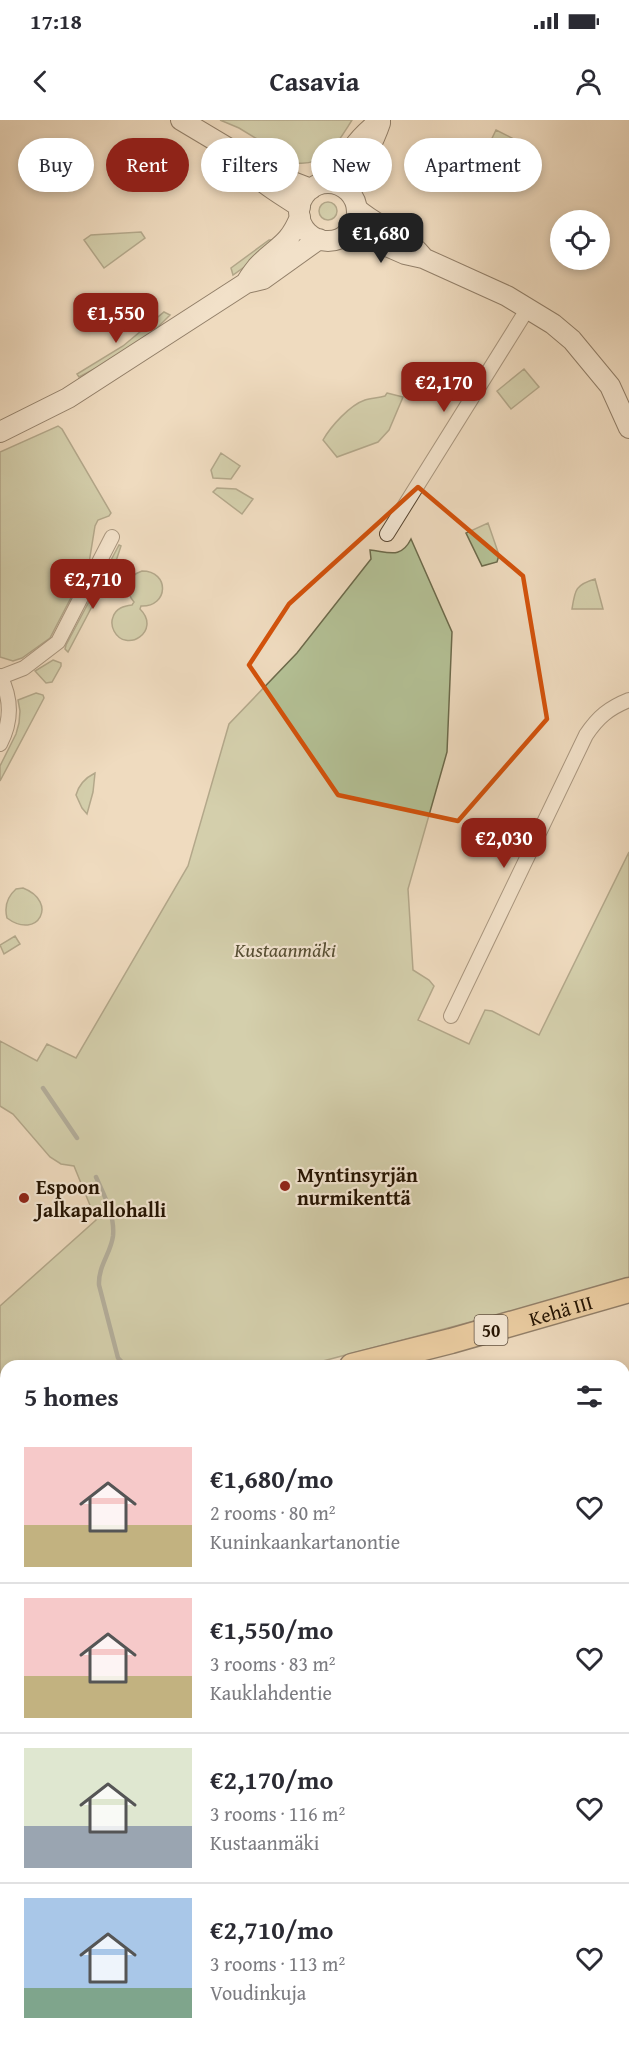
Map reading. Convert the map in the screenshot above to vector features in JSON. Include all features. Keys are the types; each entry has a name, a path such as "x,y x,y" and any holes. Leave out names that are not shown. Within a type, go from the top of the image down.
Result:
{"highway":[{"name":"Kehä III","path":"375,1360 629,1290"}],"street":[{"path":"181,120 211,138"},
{"path":"276,192 300,212 307,230 319,239 332,240 345,235 355,224 347,195 345,159 364,133 381,120"},
{"path":"0,432 68,398 246,282 295,231 304,197 311,189 299,184"},
{"path":"340,192 347,195 368,219 412,244 423,258"},
{"path":"345,235 373,240 405,254 423,258 507,296 553,324 572,340 610,386 629,428"},
{"path":"246,282 263,279 319,239"},
{"path":"387,534 528,308"},
{"path":"0,744 9,721 10,711 9,698 0,676 24,668 58,642 112,537"},
{"path":"451,1016 586,735 596,720 607,710 629,700"}],"highlighted area":[{"path":"418,487 523,576 547,719 458,821 338,795 249,665 289,604"}],"green space":[{"path":"220,120 352,120 340,138 311,138 311,162 307,163 299,163 299,138 256,138"},
{"path":"496,130 512,138 492,138"},
{"path":"324,202 332,202 337,207 335,218 324,220 319,215 319,207"},
{"path":"141,232 145,238 104,268 84,240 91,235"},
{"path":"269,240 275,240 267,251 233,275 231,268"},
{"path":"164,312 170,315 143,342 79,377 77,374 123,346"},
{"path":"524,369 539,387 511,409 497,391"},
{"path":"387,393 403,397 389,430 378,442 337,457 323,440 331,429 347,411 359,403 385,396"},
{"path":"58,426 62,429 111,513 98,520 95,526 89,563 50,638 22,658 13,661 0,657 0,452"},
{"path":"221,453 240,466 231,479 213,478 211,470"},
{"path":"217,488 236,489 253,499 242,514 213,492"},
{"path":"488,523 499,555 497,562 482,566 466,533"},
{"name":"Kustaanmäki","path":"411,539 452,632 447,752 408,889 413,970 434,986 418,1020 469,1044 485,1010 492,1011 539,1035 629,852 629,1278 607,1286 327,1360 0,1360 0,1306 96,1220 74,1166 61,1164 50,1157 13,1114 0,1106 0,1041 37,1061 47,1044 76,1058 188,866 229,724 297,653 371,559 370,550 394,553 407,545"},
{"path":"119,545 121,546 116,561 68,652 65,649 66,645"},
{"path":"142,571 158,577 161,582 161,595 150,605 141,606 140,609 146,617 145,632 133,640 119,638 114,631 112,619 118,610 134,602 128,588 130,580"},
{"path":"595,579 603,609 572,609 577,589"},
{"path":"53,660 61,663 61,666 52,682 46,683 35,671"},
{"path":"36,693 43,695 44,698 0,781 0,766 19,723 18,700"},
{"path":"95,773 87,814 76,795 83,782"},
{"path":"23,888 34,894 42,910 40,917 28,925 18,924 7,918 6,914 10,895 16,889"},
{"path":"15,936 20,944 4,954 0,945"}],"waterway":[{"path":"43,1088 77,1138"},
{"path":"96,1177 108,1205 113,1228 112,1242 100,1272 99,1285 120,1360"}],"place":[{"name":"Myntinsyrjän nurmikenttä","path":"285,1186"},
{"name":"Espoon Jalkapallohalli","path":"24,1198"}]}
